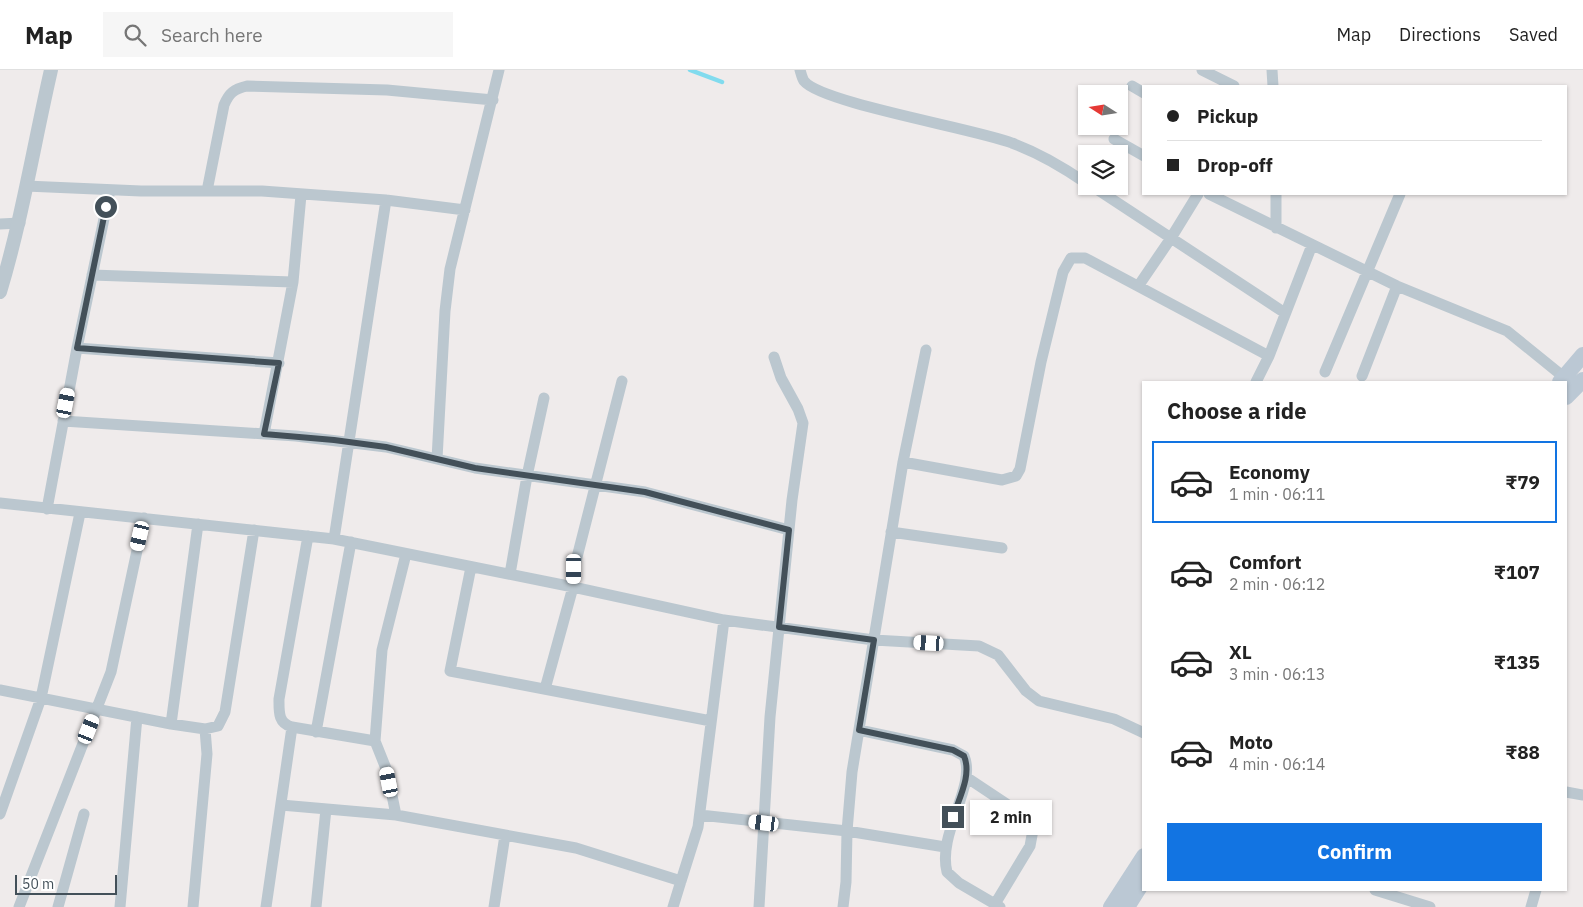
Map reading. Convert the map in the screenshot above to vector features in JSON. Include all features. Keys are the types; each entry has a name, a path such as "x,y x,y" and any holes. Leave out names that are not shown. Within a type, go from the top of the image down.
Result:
{"main road":[{"path":"1563,380 1583,356"},
{"path":"1567,396 1583,380"},
{"path":"1111,907 1142,859"},
{"path":"1127,907 1142,883"}],"street":[{"path":"0,292 20,223 51,70"},
{"path":"437,459 445,311 450,269 499,70"},
{"path":"800,70 804,82 819,90 851,101 1011,142 1053,161 1078,178"},
{"path":"1202,70 1232,85"},
{"path":"1272,70 1273,85"},
{"path":"207,191 224,105 228,95 235,89 247,86 387,90 493,100"},
{"path":"1132,86 1142,92"},
{"path":"1114,139 1142,155"},
{"path":"26,186 110,190 262,191 386,200 465,210"},
{"path":"47,509 77,348 110,190"},
{"path":"264,434 293,282 301,195"},
{"path":"1106,195 1286,313"},
{"path":"1139,285 1172,238 1197,195"},
{"path":"1211,195 1396,286 1507,331 1563,380"},
{"path":"1276,195 1276,228"},
{"path":"1325,372 1400,195"},
{"path":"334,539 347,442 386,200"},
{"path":"0,224 20,223"},
{"path":"1256,381 1269,356 1312,245"},
{"path":"903,462 1002,480 1016,476 1020,469 1041,362 1066,265 1071,258 1085,258 1139,285 1269,356"},
{"path":"92,275 293,282"},
{"path":"1362,376 1396,286"},
{"path":"77,348 279,363"},
{"path":"843,907 846,832 859,730 903,462 926,350"},
{"path":"758,907 770,717 789,530 803,423 798,409 781,378 774,357"},
{"path":"545,689 573,587 574,569 622,382"},
{"path":"510,574 527,476 544,398"},
{"path":"63,421 264,434 386,447 527,476 645,492 789,530"},
{"path":"0,503 334,539 573,587 724,620 874,640 979,646 998,655 1026,691 1040,702 1114,719 1142,732"},
{"path":"0,814 41,698 80,513"},
{"path":"19,907 110,672 144,518"},
{"path":"171,724 198,524"},
{"path":"0,690 171,724 205,729 218,726 225,712 254,530"},
{"path":"891,532 1002,548"},
{"path":"308,536 279,699 281,720 292,727 375,741"},
{"path":"316,732 351,542"},
{"path":"396,815 387,771 375,741 382,650 406,554"},
{"path":"471,567 450,671 711,721"},
{"path":"673,907 700,815 724,620"},
{"path":"120,907 137,717"},
{"path":"266,907 292,727"},
{"path":"193,907 207,754 205,729"},
{"path":"859,730 960,752 968,764 966,777 945,847 945,864 951,878 998,905 1030,846 1033,830 1023,815 966,777"},
{"path":"1567,792 1583,795"},
{"path":"281,805 396,815 576,848 681,881"},
{"path":"316,907 326,809"},
{"path":"58,907 84,814"},
{"path":"700,815 846,832 945,847"},
{"path":"494,907 505,836"},
{"path":"1378,891 1430,907"},
{"path":"1531,907 1536,891"}],"waterway":[{"path":"690,70 722,82"}],"route":[{"path":"106,207 77,348 279,363 264,434 386,447 475,468 645,492 789,530 779,627 874,640 859,730 960,752 968,764 966,777 953,817"}]}
